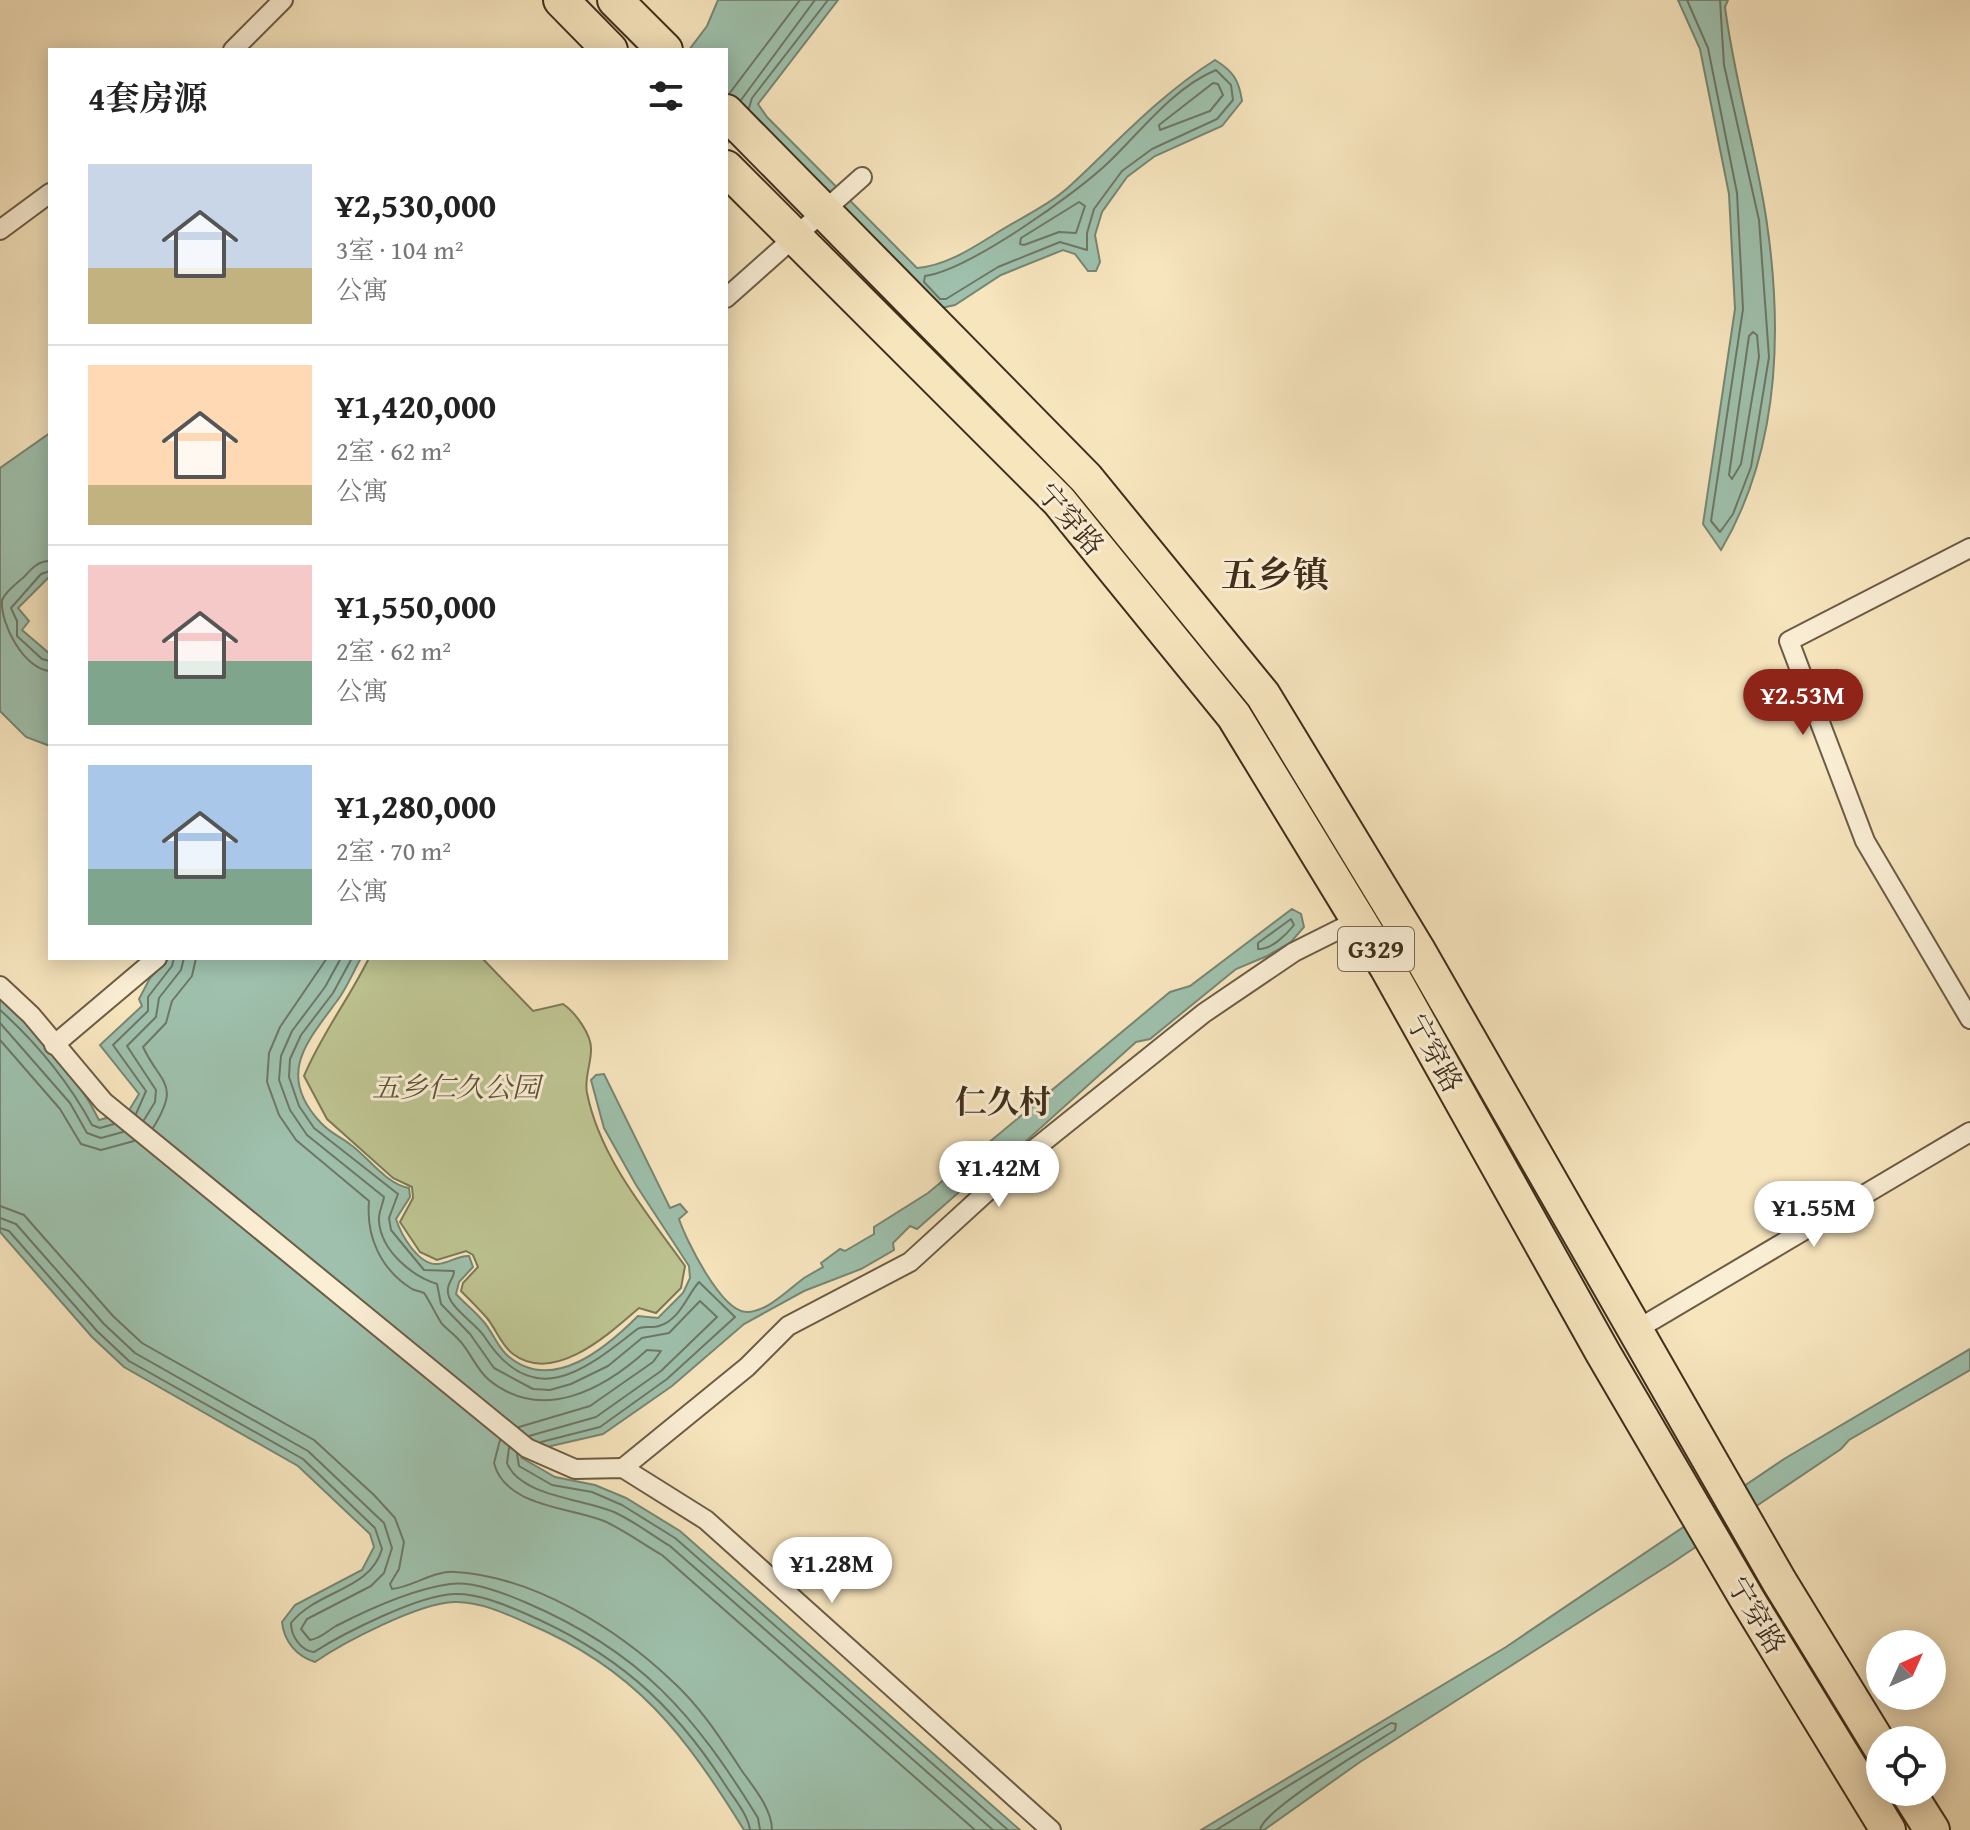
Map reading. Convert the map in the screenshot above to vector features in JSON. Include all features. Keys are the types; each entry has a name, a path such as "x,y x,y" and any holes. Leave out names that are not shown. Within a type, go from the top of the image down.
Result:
{"highway":[{"path":"561,0 608,48"},
{"path":"615,0 663,48"},
{"name":"宁穿路","path":"728,114 751,136 833,200 1086,478 1263,695 1417,949 1779,1581 1868,1726"},
{"name":"宁穿路","path":"728,170 1059,501 1234,716 1358,920 1603,1353 1888,1830"},
{"path":"1917,1806 1932,1830"}],"street":[{"path":"235,48 283,0"},
{"path":"728,296 862,177"},
{"path":"0,230 48,194"},
{"path":"1970,548 1789,641 1865,841 1970,1019"},
{"path":"623,1468 747,1367 788,1326 910,1262 1027,1155 1204,1013 1294,952 1358,920"},
{"path":"54,1045 155,960"},
{"path":"0,986 31,1015 104,1102 527,1448 575,1469 623,1468 706,1520 1051,1830"},
{"path":"1636,1330 1970,1132"}],"green space":[{"name":"五乡仁久公园","path":"368,960 484,960 533,1011 563,1004 568,1008 586,1031 591,1044 586,1088 602,1140 627,1184 685,1266 681,1288 656,1313 639,1308 597,1342 563,1360 546,1364 529,1362 513,1354 487,1318 461,1291 463,1283 478,1267 473,1255 466,1251 437,1260 420,1252 400,1222 413,1198 412,1187 393,1178 327,1119 304,1076"}],"water":[{"path":"718,0 838,0 758,104 767,117 917,268 958,256 1054,198 1158,103 1215,60 1234,77 1242,101 1222,126 1155,156 1127,177 1102,212 1095,235 1100,262 1096,271 1088,271 1075,254 1063,250 1001,275 955,305 937,309 748,117 728,142 728,48 690,48 707,26"},
{"path":"1678,0 1728,0 1725,7 1729,33 1766,217 1771,259 1775,345 1766,430 1741,512 1721,550 1703,524 1735,309 1729,194 1700,49"},
{"path":"48,434 48,578 18,608 29,621 22,630 48,652 48,745 26,737 0,711 0,468"},
{"path":"1292,909 1301,914 1304,927 1291,942 1236,969 1150,1039 1136,1042 1016,1150 1000,1156 917,1229 910,1226 893,1243 894,1250 861,1269 804,1291 744,1324 672,1386 603,1434 551,1446 522,1458 555,1477 595,1485 626,1498 680,1531 1020,1830 744,1830 678,1735 628,1684 567,1642 483,1606 463,1602 439,1604 382,1625 315,1662 302,1656 288,1641 282,1622 295,1605 362,1570 374,1547 370,1534 298,1466 124,1367 92,1337 0,1232 0,999 56,1055 99,1120 128,1112 139,1094 100,1045 142,1006 139,999 150,978 167,960 360,960 344,991 306,1045 300,1060 300,1090 307,1106 324,1126 358,1150 385,1176 409,1188 410,1197 396,1219 406,1241 418,1255 438,1264 469,1256 473,1267 459,1282 456,1294 483,1321 504,1352 525,1367 542,1370 560,1368 594,1353 638,1316 658,1318 683,1293 690,1278 689,1266 636,1185 604,1128 591,1080 596,1075 604,1074 670,1208 680,1204 687,1212 679,1219 716,1288 736,1309 754,1311 769,1305 823,1267 821,1263 840,1249 845,1251 874,1234 874,1227 928,1193 1170,992 1190,986"},
{"path":"1970,1349 1970,1370 1849,1440 1841,1449 1672,1563 1360,1762 1264,1830 1201,1830 1506,1647 1784,1459"}],"district":[{"name":"五乡镇","path":"1275,574"},
{"name":"仁久村","path":"1003,1102"}]}
